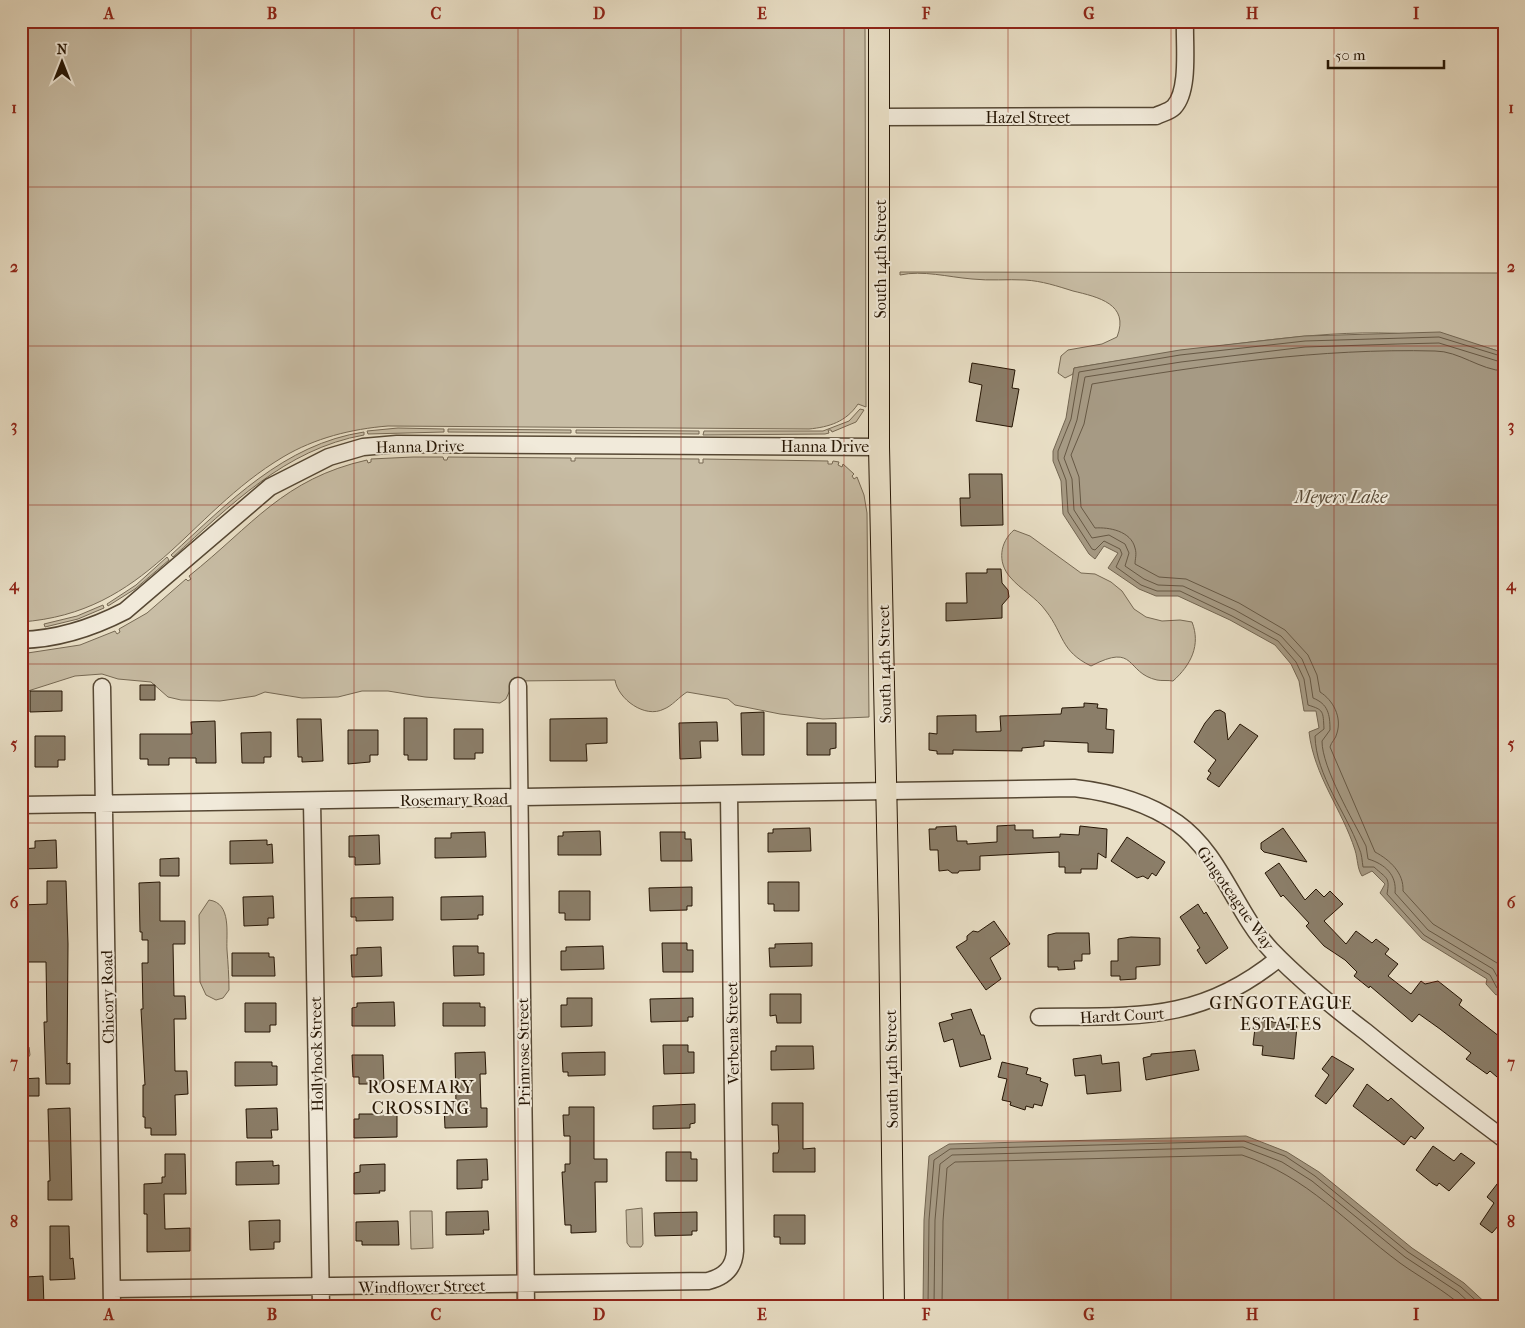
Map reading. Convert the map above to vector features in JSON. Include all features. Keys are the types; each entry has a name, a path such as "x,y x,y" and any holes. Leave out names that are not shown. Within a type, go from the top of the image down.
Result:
{"main road":[{"name":"South 14th Street","path":"879,21 879,447 894,1307"}],"street":[{"name":"Hazel Street","path":"879,118 1156,116 1174,107 1183,87 1185,21"},
{"name":"Hanna Drive","path":"21,640 71,634 100,624 125,611 270,487 329,457 363,447 397,444 879,447"},
{"name":"Chicory Road","path":"102,686 112,1307"},
{"name":"Primrose Street","path":"518,686 526,1307"},
{"name":"Gingoteague Way","path":"886,792 1074,788 1099,791 1143,804 1178,824 1194,838 1210,858 1259,936 1280,958 1329,1003 1504,1139"},
{"name":"Rosemary Road","path":"21,805 886,792"},
{"name":"Verbena Street","path":"729,795 735,1251 733,1263 729,1270"},
{"name":"Hollyhock Street","path":"312,801 321,1307"},
{"name":"Hardt Court","path":"1039,1018 1138,1016 1194,1007 1235,990 1280,958"},
{"name":"Windflower Street","path":"112,1290 708,1281 723,1276 729,1270"}],"shaded area":[{"path":"21,21 865,21 866,407 858,404 842,419 823,427 809,429 388,426 360,429 334,435 295,450 249,480 163,558 134,581 102,601 65,615 21,622"},
{"path":"900,272 1504,273 1504,353 1442,338 1410,334 1346,333 1251,342 1074,368 1073,374 1065,378 1058,373 1061,356 1068,350 1102,344 1117,337 1120,326 1119,317 1109,304 1092,296 1037,281 979,280 927,274 900,275"},
{"path":"860,409 864,410 856,422 832,432 828,430 829,433 825,434 703,435 704,431 823,431 849,421"},
{"path":"398,428 444,429 444,432 368,434 367,431"},
{"path":"448,429 571,430 571,433 448,432"},
{"path":"576,430 699,431 699,434 576,433"},
{"path":"364,432 364,435 335,442 284,466 260,482 216,518 173,557 171,555 236,496 283,462 308,449 335,439"},
{"path":"443,457 444,460 447,460 448,457 571,458 571,461 575,461 575,458 699,459 699,463 703,463 703,459 828,461 828,464 832,464 833,461 839,462 838,465 842,467 843,464 854,474 852,476 854,479 857,477 864,495 867,513 869,717 823,719 780,714 735,705 728,699 687,692 667,708 649,711 641,709 627,700 621,694 615,680 514,681 506,699 500,703 425,697 388,691 362,691 338,697 302,698 265,692 255,696 220,701 181,700 168,697 151,682 118,679 102,674 75,676 28,691 21,713 21,654 80,645 115,631 117,634 120,632 119,629 147,613 186,579 188,581 191,579 189,576 271,506 313,479 338,468 367,460 368,463 371,462 371,459"},
{"path":"1014,530 1030,536 1081,573 1095,574 1111,582 1122,591 1134,609 1146,617 1162,621 1180,620 1192,622 1195,630 1195,647 1185,668 1173,681 1157,680 1147,676 1124,658 1106,659 1091,666 1073,654 1042,606 1014,582 1003,565 1003,546"},
{"path":"167,557 169,560 135,589 108,606 107,604 136,585"},
{"path":"103,605 104,608 78,619 45,627 44,624 77,616"},
{"path":"209,900 216,902 225,913 227,928 229,990 223,998 216,1000 206,995 200,982 199,915"},
{"path":"21,1041 29,1047 30,1055 21,1068"},
{"path":"642,1208 643,1244 641,1247 630,1247 627,1243 626,1210"},
{"path":"410,1211 432,1211 433,1248 411,1249"}],"water":[{"name":"Meyers Lake","path":"1440,332 1504,353 1504,992 1496,995 1486,984 1487,979 1422,939 1380,893 1385,884 1372,871 1362,876 1355,850 1343,820 1316,763 1309,732 1319,728 1316,711 1304,711 1299,681 1291,664 1275,645 1230,620 1178,596 1156,596 1139,589 1108,568 1118,553 1104,546 1095,559 1089,554 1063,514 1061,481 1053,461 1053,451 1066,418 1074,368 1180,350 1304,336"},
{"path":"1246,1136 1287,1152 1319,1172 1412,1248 1464,1283 1490,1307 923,1307 924,1220 929,1156 949,1144"}],"building":[{"path":"972,363 1015,370 1012,388 1019,389 1012,427 976,421 982,385 969,382"},
{"path":"969,474 1002,474 1003,525 961,526 960,498 970,498"},
{"path":"987,569 1001,569 1002,583 1008,590 1009,597 1002,605 1002,618 946,621 946,603 967,603 966,573 987,573"},
{"path":"140,685 155,685 155,700 140,700"},
{"path":"30,691 62,691 62,711 30,712"},
{"path":"1084,703 1098,704 1097,708 1107,709 1106,729 1114,730 1113,753 1088,752 1088,743 1044,741 1044,746 1022,748 1022,751 953,750 953,754 937,754 937,751 929,750 929,733 937,734 937,716 976,715 976,732 1001,731 1000,716 1061,714 1062,708 1084,707"},
{"path":"1220,710 1225,713 1228,740 1240,724 1258,736 1219,787 1207,779 1211,773 1208,771 1216,760 1194,742 1205,723 1215,711"},
{"path":"764,712 764,755 742,755 741,713"},
{"path":"404,718 427,718 427,760 408,760 408,755 404,755"},
{"path":"607,718 607,743 586,744 587,761 550,761 550,719"},
{"path":"297,719 321,719 323,761 302,762 302,757 298,757"},
{"path":"215,721 216,763 196,763 196,758 169,758 169,765 148,765 148,759 140,759 140,734 192,734 191,722"},
{"path":"717,722 718,741 700,741 701,758 680,759 679,723"},
{"path":"807,723 836,723 836,748 830,749 830,755 807,755"},
{"path":"454,729 483,729 483,753 475,753 475,759 454,759"},
{"path":"348,730 378,730 378,755 370,755 370,762 348,764"},
{"path":"271,732 271,757 264,757 264,763 242,763 241,733"},
{"path":"35,736 65,736 65,760 58,760 58,767 35,767"},
{"path":"1015,825 1015,830 1033,830 1033,838 1060,837 1060,834 1079,835 1080,826 1107,829 1106,858 1098,853 1097,869 1081,869 1081,873 1065,873 1065,867 1059,867 1059,852 980,856 980,870 959,871 958,873 952,873 948,870 939,871 938,850 930,850 929,829 956,826 957,841 967,841 967,844 997,842 997,826"},
{"path":"810,828 811,851 768,852 768,833 773,833 773,829"},
{"path":"1283,828 1307,862 1264,852 1261,849 1261,843"},
{"path":"600,831 601,855 558,855 558,836 563,836 563,832"},
{"path":"485,832 486,857 435,858 435,838 451,838 451,833"},
{"path":"660,832 685,832 685,839 691,839 692,861 661,861"},
{"path":"379,835 380,864 355,865 355,857 349,857 349,836"},
{"path":"1127,837 1165,862 1156,876 1152,873 1148,879 1143,876 1137,878 1111,861"},
{"path":"56,840 57,868 21,869 21,849 35,848 35,841"},
{"path":"267,840 267,845 272,844 273,863 230,864 230,841"},
{"path":"179,858 179,876 160,876 160,859"},
{"path":"1279,863 1305,900 1316,889 1324,897 1330,891 1343,904 1324,921 1346,944 1356,931 1372,943 1376,939 1389,949 1385,954 1398,964 1388,976 1411,994 1421,981 1425,984 1438,981 1462,1000 1459,1005 1504,1040 1504,1083 1490,1071 1487,1074 1466,1059 1471,1053 1419,1014 1412,1022 1370,986 1369,988 1354,976 1357,972 1345,960 1324,946 1306,926 1309,923 1283,895 1281,897 1265,873"},
{"path":"47,881 66,881 68,944 67,1064 70,1063 70,1084 46,1084 44,1022 47,1022 46,962 21,962 21,905 47,904"},
{"path":"160,882 160,921 185,921 185,944 173,944 174,996 185,996 186,1019 174,1019 175,1071 187,1071 188,1094 175,1095 176,1135 151,1135 151,1128 145,1128 145,1117 143,1117 143,1085 145,1085 141,1009 143,1009 142,963 148,963 148,940 142,940 142,932 140,932 139,883"},
{"path":"768,882 799,882 799,911 774,911 774,904 768,904"},
{"path":"692,887 692,906 687,906 687,910 650,911 649,888"},
{"path":"559,891 590,891 590,920 565,920 565,913 559,913"},
{"path":"273,896 274,918 268,918 268,925 244,926 243,897"},
{"path":"483,896 483,915 478,915 478,919 441,920 441,897"},
{"path":"393,897 393,920 356,921 356,917 351,917 351,898"},
{"path":"1198,904 1204,914 1206,912 1228,948 1206,964 1197,950 1200,948 1180,917"},
{"path":"994,921 1010,944 990,958 1001,979 986,990 956,947 967,940 967,936 973,931 978,932"},
{"path":"1056,933 1089,933 1090,954 1082,954 1082,961 1074,961 1075,969 1058,970 1058,967 1048,967 1048,935"},
{"path":"1131,937 1160,938 1160,965 1136,967 1136,979 1120,980 1120,976 1111,976 1111,961 1118,961 1118,939"},
{"path":"662,943 687,943 687,950 693,950 693,972 663,972"},
{"path":"812,943 812,966 770,967 769,948 775,948 775,944"},
{"path":"453,946 478,946 478,953 484,953 484,975 454,976"},
{"path":"603,946 604,969 561,970 561,951 566,951 566,947"},
{"path":"381,947 382,976 352,977 351,955 357,955 357,948"},
{"path":"232,953 269,953 269,957 274,957 275,976 232,976"},
{"path":"770,994 801,994 801,1023 777,1023 776,1015 770,1016"},
{"path":"567,998 592,998 592,1026 561,1027 561,1005 567,1005"},
{"path":"693,998 693,1017 688,1017 688,1021 651,1022 650,999"},
{"path":"394,1002 395,1026 352,1026 352,1008 357,1007 357,1003"},
{"path":"245,1003 276,1003 276,1025 270,1025 270,1032 245,1032"},
{"path":"443,1003 480,1003 480,1007 485,1007 485,1026 443,1026"},
{"path":"971,1009 981,1035 984,1035 991,1059 960,1067 953,1039 944,1042 939,1023 953,1019 951,1014"},
{"path":"1256,1019 1297,1026 1294,1059 1262,1055 1263,1046 1253,1045"},
{"path":"663,1045 688,1045 688,1052 694,1052 694,1073 664,1074"},
{"path":"776,1046 813,1046 814,1069 771,1070 771,1051 776,1051"},
{"path":"1195,1050 1199,1070 1146,1080 1143,1058 1151,1056 1151,1054"},
{"path":"485,1052 486,1074 480,1074 481,1108 487,1108 487,1127 445,1128 444,1105 456,1105 455,1053"},
{"path":"605,1052 605,1075 568,1076 568,1072 563,1072 562,1053"},
{"path":"352,1055 383,1055 384,1084 359,1084 359,1077 353,1077"},
{"path":"1101,1055 1102,1064 1119,1062 1121,1091 1087,1094 1085,1075 1075,1076 1073,1059"},
{"path":"1332,1056 1354,1069 1326,1104 1315,1096 1329,1075 1322,1069"},
{"path":"235,1062 272,1062 272,1066 277,1066 277,1085 235,1086"},
{"path":"1002,1062 1028,1068 1026,1074 1041,1078 1040,1081 1048,1084 1042,1106 1034,1104 1033,1108 1026,1106 1025,1110 1010,1105 1011,1102 1002,1100 1007,1079 998,1077"},
{"path":"39,1078 39,1096 21,1096 21,1079"},
{"path":"1367,1084 1388,1101 1391,1098 1424,1128 1415,1139 1411,1136 1404,1145 1353,1106"},
{"path":"772,1103 803,1103 803,1149 815,1148 815,1172 773,1172 773,1153 778,1153 779,1149 778,1125 772,1125"},
{"path":"695,1104 695,1123 690,1124 690,1128 653,1129 653,1106"},
{"path":"569,1107 594,1107 594,1159 607,1159 607,1182 595,1182 596,1232 571,1233 571,1225 565,1225 562,1172 565,1172 565,1164 570,1164 570,1136 564,1136 563,1115 569,1115"},
{"path":"70,1108 72,1200 48,1200 48,1181 50,1181 48,1109"},
{"path":"277,1108 278,1130 271,1130 272,1138 247,1138 246,1109"},
{"path":"359,1114 397,1114 397,1137 354,1138 354,1119 359,1119"},
{"path":"1433,1146 1454,1161 1461,1153 1475,1163 1449,1191 1439,1183 1437,1186 1432,1183 1416,1170"},
{"path":"666,1152 691,1152 691,1159 697,1159 697,1181 666,1181"},
{"path":"165,1154 185,1154 186,1194 164,1194 165,1229 190,1228 190,1251 147,1252 147,1214 144,1214 144,1184 162,1183 162,1177 165,1177"},
{"path":"487,1159 488,1180 482,1180 482,1188 457,1189 457,1160"},
{"path":"273,1161 273,1166 279,1165 279,1184 236,1185 236,1162"},
{"path":"385,1164 385,1191 379,1191 380,1193 354,1194 354,1173 360,1172 360,1165"},
{"path":"1504,1175 1504,1229 1499,1225 1492,1233 1480,1224 1494,1203 1487,1197"},
{"path":"488,1211 489,1230 483,1230 484,1234 446,1235 446,1212"},
{"path":"697,1212 697,1231 692,1231 692,1235 655,1236 654,1213"},
{"path":"774,1215 805,1215 805,1244 780,1244 780,1237 774,1237"},
{"path":"280,1220 280,1242 274,1242 274,1249 250,1250 249,1221"},
{"path":"398,1221 399,1245 362,1245 362,1241 356,1241 356,1222"},
{"path":"50,1226 69,1226 70,1259 73,1258 75,1279 50,1280"},
{"path":"43,1276 44,1307 27,1307 26,1277"}],"district":[{"name":"GINGOTEAGUE ESTATES","path":"1281,1013"},
{"name":"ROSEMARY CROSSING","path":"421,1097"}]}
